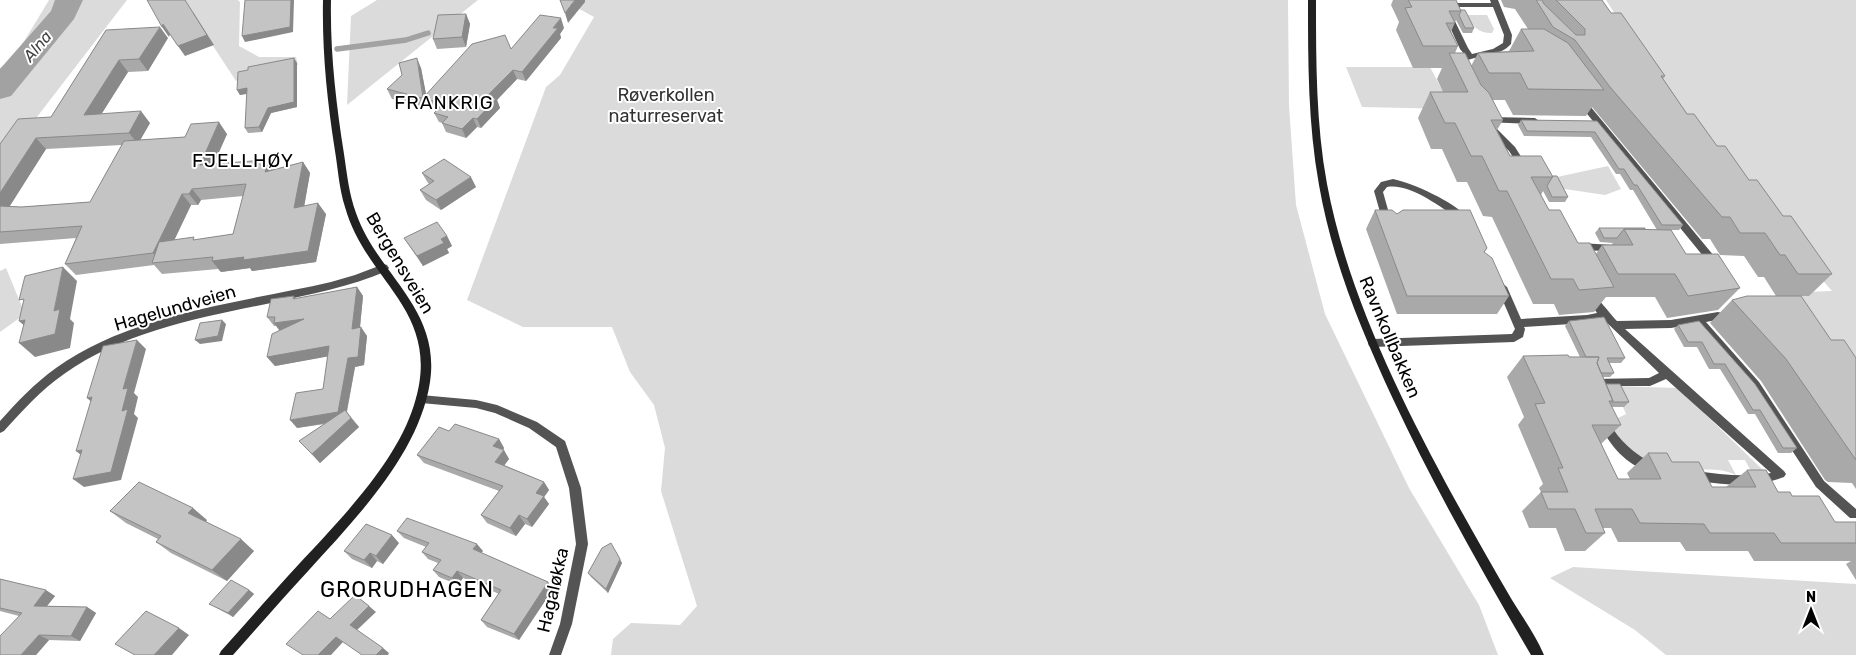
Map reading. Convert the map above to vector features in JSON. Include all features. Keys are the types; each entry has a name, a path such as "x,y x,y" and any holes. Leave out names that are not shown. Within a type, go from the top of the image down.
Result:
{"street":[{"name":"Bergensveien","path":"225,655 325,544 372,488 403,442 421,399 425,382 424,345 414,314 355,223 346,196 328,82 327,0"},
{"name":"Ravnkollbakken","path":"1312,0 1313,100 1323,184 1339,250 1373,344 1444,493 1538,655"},
{"path":"1470,56 1464,49 1445,8 1455,5 1495,3 1509,41 1520,45"},
{"path":"1455,74 1454,65 1470,56 1499,50 1505,47 1509,41"},
{"path":"1575,92 1592,121 1712,258"},
{"path":"1527,173 1512,149 1480,117 1540,121"},
{"path":"1388,227 1378,195 1380,187 1386,184 1408,185 1439,208 1469,223"},
{"path":"1569,244 1587,247 1619,248"},
{"name":"Hagelundveien","path":"0,428 34,391 74,362 114,341 172,321 349,282 384,268"},
{"path":"1373,344 1507,340 1520,334 1518,323 1498,278"},
{"path":"1588,290 1605,315 1615,325 1780,474 1771,478 1740,481 1688,476"},
{"path":"1518,323 1587,319 1605,315"},
{"path":"1615,325 1655,325 1699,321 1718,316"},
{"path":"1699,321 1755,385 1820,484 1854,514"},
{"path":"1589,392 1585,383 1650,382 1668,373"},
{"name":"Hagaløkka","path":"421,399 476,404 498,409 533,425 561,444 575,488 582,544 566,624 554,655"},
{"path":"1602,418 1610,436 1625,452 1638,462 1663,472"}],"green space":[{"path":"49,0 127,0 0,165 0,68 14,58"},
{"path":"183,0 238,0 240,2 239,46 259,57 296,57 298,65 249,75 236,81"},
{"path":"377,0 478,0 347,105 351,16"},
{"name":"Røverkollen naturreservat","path":"563,0 1288,0 1289,106 1296,205 1325,314 1409,488 1479,605 1498,655 611,655 613,639 631,623 680,625 697,606 661,491 665,448 654,405 630,372 612,327 523,327 467,300 546,87 560,75 594,17"},
{"path":"1606,0 1856,0 1856,371 1780,293 1832,291 1688,127"},
{"path":"1467,15 1487,15 1494,29 1492,33 1483,32 1476,28"},
{"path":"1346,67 1430,67 1452,109 1362,107"},
{"path":"1608,166 1621,189 1605,195 1558,188 1557,177"},
{"path":"6,268 25,314 0,332 0,271"},
{"path":"1614,386 1678,388 1763,470 1753,475 1745,460 1728,460 1736,475 1715,470 1679,470 1660,466 1641,457 1625,444 1613,428 1616,419 1626,414"},
{"path":"1573,567 1856,584 1856,655 1666,655 1635,630 1550,578"}],"building":[{"path":"147,0 185,0 207,35 178,46 163,24 162,27"},
{"path":"245,0 291,0 290,27 242,36"},
{"path":"560,0 575,0 565,13"},
{"path":"1408,0 1456,0 1461,11 1449,11 1455,23 1446,23 1458,46 1423,46 1405,8 1412,7"},
{"path":"1536,0 1542,0 1576,35 1585,35 1585,29 1556,0 1602,0 1611,13 1621,13 1665,76 1661,76 1687,114 1694,114 1717,146 1725,146 1749,180 1757,180 1783,216 1791,216 1832,274 1798,274 1785,255 1780,255 1765,233 1740,233 1730,217 1722,217 1610,87 1575,40 1553,27"},
{"path":"1460,10 1465,10 1474,28 1465,28 1459,15"},
{"path":"466,14 462,37 433,39 438,15"},
{"path":"540,15 561,18 553,28 558,28 522,72 513,70 488,95 496,99 477,119 473,118 462,129 442,123 448,117 434,113 442,105 441,103 387,89 402,75 399,63 417,58 423,98 472,44 505,35 511,49"},
{"path":"160,27 139,59 119,60 84,115 141,111 129,133 36,138 0,193 0,144 18,119 51,117 106,30"},
{"path":"1521,29 1544,29 1568,43 1604,90 1528,89 1520,73 1489,73 1478,53 1534,51"},
{"path":"1449,53 1465,53 1481,85 1489,93 1503,120 1491,120 1510,156 1541,156 1553,177 1531,177 1549,210 1560,210 1578,243 1590,243 1614,287 1579,290 1573,279 1551,279 1507,191 1499,191 1482,156 1471,156 1455,123 1445,123 1430,92 1468,92"},
{"path":"294,58 294,102 268,108 259,127 245,128 247,88 237,90 238,72 248,70 248,67"},
{"path":"1521,120 1597,121 1683,225 1662,225 1637,185 1634,185 1624,169 1619,169 1595,132 1527,131"},
{"path":"219,122 200,165 265,160 263,164 268,164 265,172 303,162 294,208 318,203 308,251 243,260 244,257 212,261 213,257 152,263 159,242 194,237 193,240 233,234 246,184 192,189 189,194 182,194 153,253 65,264 82,226 0,232 0,206 21,207 90,202 124,141 185,137 191,124"},
{"path":"444,159 471,177 436,200 420,190 434,181 422,173"},
{"path":"1553,176 1557,176 1568,197 1552,197 1547,186"},
{"path":"1375,210 1392,210 1397,214 1403,210 1470,210 1487,248 1484,252 1492,258 1509,296 1407,296"},
{"path":"437,222 447,236 441,239 444,243 417,256 404,238"},
{"path":"1599,228 1645,229 1624,229 1617,238 1604,238"},
{"path":"1624,229 1671,230 1686,254 1718,254 1740,288 1688,296 1675,274 1618,274 1602,245 1633,245"},
{"path":"63,267 54,311 60,309 55,334 19,343 25,320 19,321 24,299 19,300 25,276"},
{"path":"357,287 352,329 361,327 358,357 348,358 338,412 290,420 296,393 323,389 329,346 267,357 272,334 304,319 274,323 275,317 267,317 271,299 294,296 293,299"},
{"path":"1747,296 1801,296 1831,340 1844,340 1856,358 1856,460 1786,359 1732,300"},
{"path":"1604,317 1625,358 1607,358 1614,373 1601,373 1597,363 1599,357 1586,357 1569,321"},
{"path":"222,320 218,336 195,340 200,323"},
{"path":"1699,321 1755,384 1797,448 1783,448 1760,410 1753,410 1725,364 1714,364 1702,342 1688,342 1678,325"},
{"path":"137,340 123,389 128,388 122,411 128,409 111,472 73,479 82,450 76,451 92,397 87,398 103,346"},
{"path":"1568,355 1569,357 1599,357 1597,363 1613,401 1609,401 1621,425 1592,425 1618,479 1661,479 1648,453 1667,453 1672,462 1699,462 1712,487 1756,487 1747,470 1766,470 1778,492 1790,492 1792,496 1819,496 1835,522 1856,522 1856,543 1781,543 1774,533 1710,533 1704,524 1640,523 1632,509 1595,509 1605,533 1586,533 1575,509 1548,509 1541,492 1568,492 1558,468 1563,468 1535,404 1545,403 1523,356"},
{"path":"1606,384 1620,384 1629,402 1612,402"},
{"path":"345,410 351,418 312,454 299,441"},
{"path":"455,424 499,439 493,446 504,450 495,462 544,482 536,493 544,496 527,519 519,515 510,528 481,515 503,486 417,455 439,427 449,431"},
{"path":"139,482 193,508 188,513 241,539 212,570 156,542 161,536 110,511"},
{"path":"407,518 477,544 473,549 548,582 514,634 481,620 501,590 457,571 452,578 433,570 441,560 422,552 429,543 397,531"},
{"path":"366,524 392,535 376,556 370,553 364,560 344,551"},
{"path":"611,543 620,559 606,589 588,573 602,548"},
{"path":"0,579 46,590 34,606 87,607 71,636 39,635 21,655 0,655 0,636 22,613 0,608"},
{"path":"231,580 249,590 228,613 209,604"},
{"path":"355,595 369,606 350,625 383,648 376,655 362,655 336,637 318,655 303,655 286,644 318,611 330,619"},
{"path":"146,611 179,628 154,655 135,655 115,644"}],"waterway":[{"name":"Alna","path":"0,89 64,13 69,0"},
{"path":"337,49 406,40 428,33"}],"district":[{"name":"FRANKRIG","path":"444,102"},
{"name":"FJELLHØY","path":"243,160"},
{"name":"GRORUDHAGEN","path":"407,589"}]}
